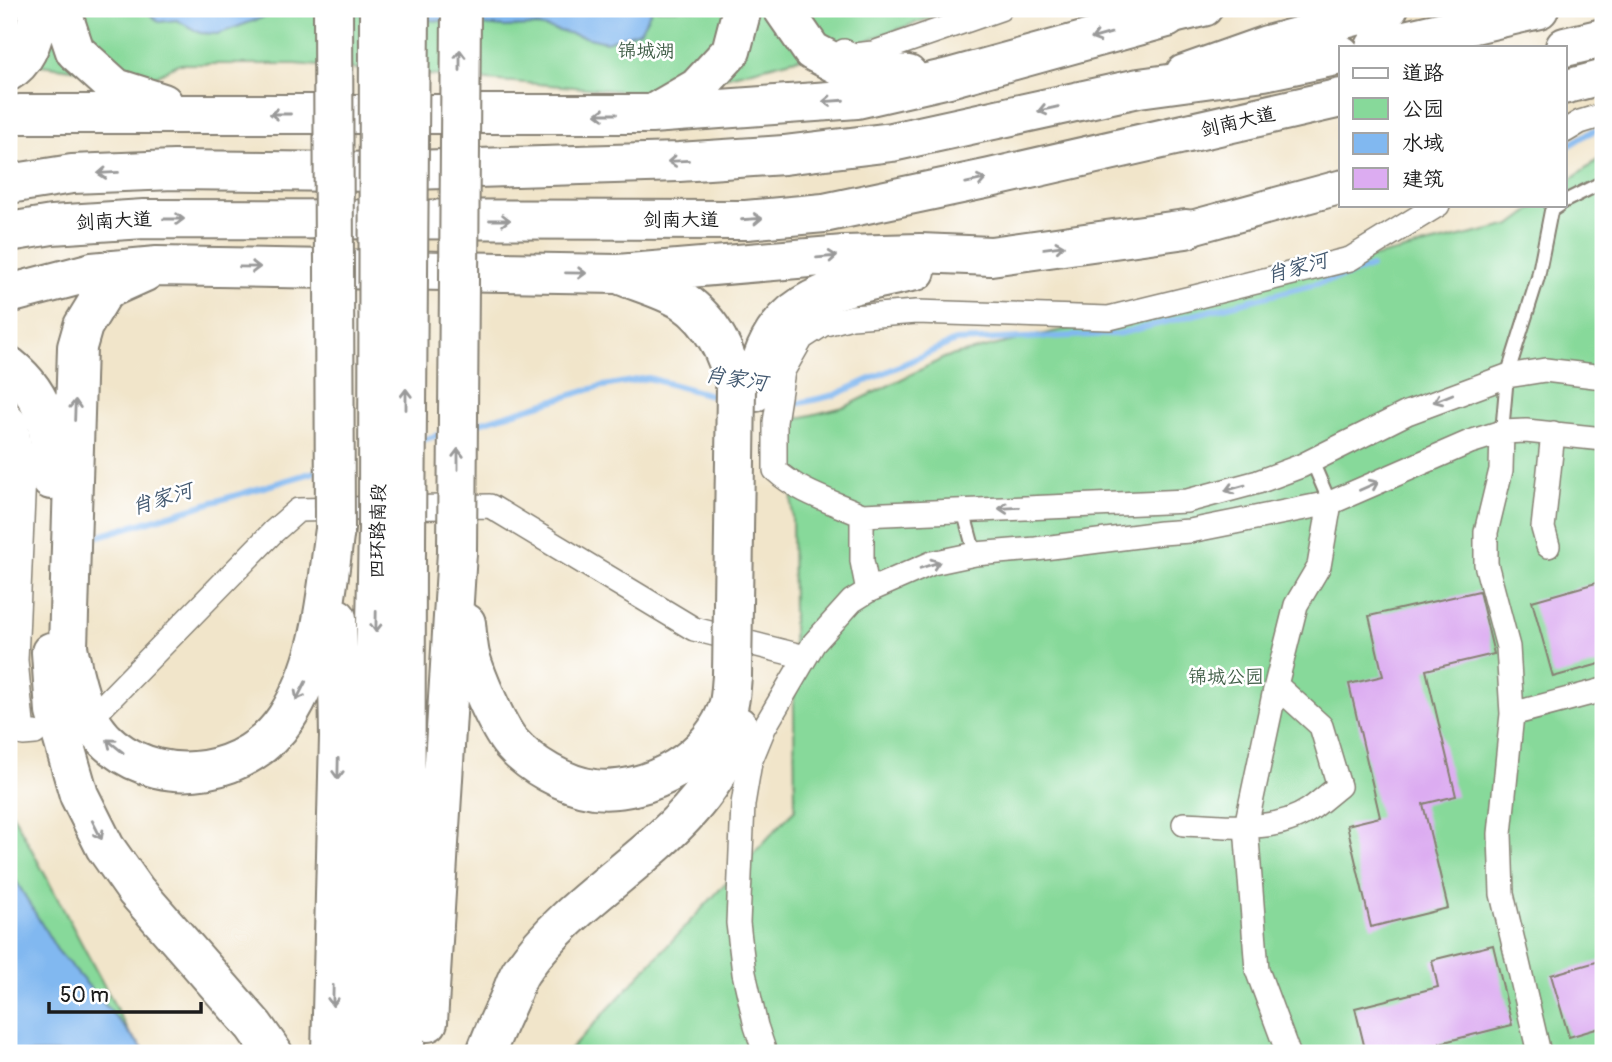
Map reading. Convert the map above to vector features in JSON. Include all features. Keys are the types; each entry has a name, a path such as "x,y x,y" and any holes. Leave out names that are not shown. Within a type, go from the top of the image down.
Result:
{"highway":[{"path":"331,1053 339,737 335,529 333,9"},
{"name":"四环路南段","path":"379,9 405,1053"},
{"name":"四环路南段","path":"367,1053 392,535 410,9"},
{"path":"425,1053 457,552 461,9"},
{"path":"651,114 697,88 731,51 741,9"},
{"path":"783,9 812,51 848,70 948,78"},
{"path":"1379,46 1539,9"},
{"path":"9,71 17,66 36,32 56,12 75,51 116,88 199,114"},
{"path":"9,116 651,114 856,99 948,78 1167,18"},
{"path":"1566,47 1603,38"},
{"path":"9,184 72,174 174,170 346,172 679,162 784,155 892,142 1139,88 1264,71 1339,55"},
{"name":"剑南大道","path":"9,232 52,225 144,219 746,220 824,212 990,178 1339,98"},
{"path":"486,1053 521,971 568,917 676,827 710,782 733,743 761,398 758,371 774,333 787,318 814,297 856,284 991,256 1186,229"},
{"path":"9,294 92,272 157,266 618,274 844,255 920,253 991,256"},
{"path":"157,266 105,290 83,326 77,347 68,647 76,688 89,718 111,746 142,764 184,773 213,770 243,757 268,740 286,720 305,684 321,632 335,529"},
{"path":"618,274 683,301 712,329 727,358 761,398"},
{"path":"9,366 39,399 51,437 51,654 55,712 79,796 105,847 136,891 254,1026 273,1053"},
{"path":"457,552 470,656 494,713 511,742 538,766 566,780 592,789 621,789 648,782 673,771 695,757 713,734 740,676"}],"main road":[{"path":"1167,18 1205,9"},
{"path":"1139,88 1265,43 1391,9"},
{"path":"1566,87 1603,77"},
{"path":"1144,143 1339,118"},
{"path":"1186,229 1339,188"}],"street":[{"path":"9,44 23,9"},
{"path":"796,9 803,23 821,42 854,55 873,53 912,42 1000,9"},
{"path":"1566,130 1580,122 1603,115"},
{"path":"1436,206 1350,259 1109,318 916,312 852,317 822,325 803,338 783,371 761,398 775,470 787,481 814,496 862,514 963,510 1160,517 1190,531 1330,503 1469,442 1502,432 1553,433 1603,439"},
{"path":"765,1053 744,973 738,923 738,865 750,762 764,728 805,657 814,643 852,601 868,591 932,563 975,554 1036,549 1160,517 1187,501 1223,492 1312,461 1407,413 1507,376 1545,370 1603,377"},
{"path":"9,414 16,422 24,474 16,660 23,734 35,733"},
{"path":"1502,432 1501,470 1486,532 1486,564 1508,647 1512,714 1500,834 1502,894 1539,1053"},
{"path":"1548,546 1543,528 1553,433"},
{"path":"1288,1053 1257,970 1246,826 1296,605 1320,566 1330,503"},
{"path":"94,712 298,510 490,506 694,629 805,657"},
{"path":"862,514 862,561 868,591"},
{"path":"1184,824 1273,825 1307,812 1339,786 1321,726 1276,685"},
{"path":"1512,714 1603,690"}],"lane":[{"path":"1566,200 1603,182"},
{"path":"1502,432 1507,376 1538,277 1551,211 1558,206"},
{"path":"1312,461 1330,503"},
{"path":"963,510 975,554"}],"green space":[{"name":"锦城湖","path":"9,9 955,9 860,43 657,94 295,64 178,64 151,79 9,61"},
{"name":"锦城公园","path":"1603,158 1603,1053 567,1053 795,809 791,420 847,406 946,357 1511,225 1537,206 1566,206 1566,183"},
{"path":"9,807 140,1053 9,1053"}],"water":[{"path":"144,9 308,9 264,17 218,34 200,33 177,20 159,22"},
{"path":"312,9 652,9 640,31 606,42 538,26 504,27"},
{"path":"9,869 57,950 147,1053 9,1053"}],"building":[{"path":"1603,581 1603,663 1553,677 1532,601"},
{"path":"1479,591 1494,654 1426,670 1456,796 1423,804 1448,908 1371,927 1347,825 1380,817 1349,684 1383,676 1369,616"},
{"path":"1493,945 1512,1025 1440,1043 1442,1053 1366,1053 1355,1008 1438,987 1432,960"},
{"path":"1603,960 1603,1027 1569,1037 1551,975"}],"waterway":[{"name":"肖家河","path":"1566,147 1587,134 1603,128"},
{"name":"肖家河","path":"782,404 791,405 835,395 955,341 1118,334 1339,278 1371,267"},
{"name":"肖家河","path":"469,426 598,387 648,378 722,398"},
{"name":"肖家河","path":"419,441 445,433"},
{"name":"肖家河","path":"99,536 321,470"}]}
